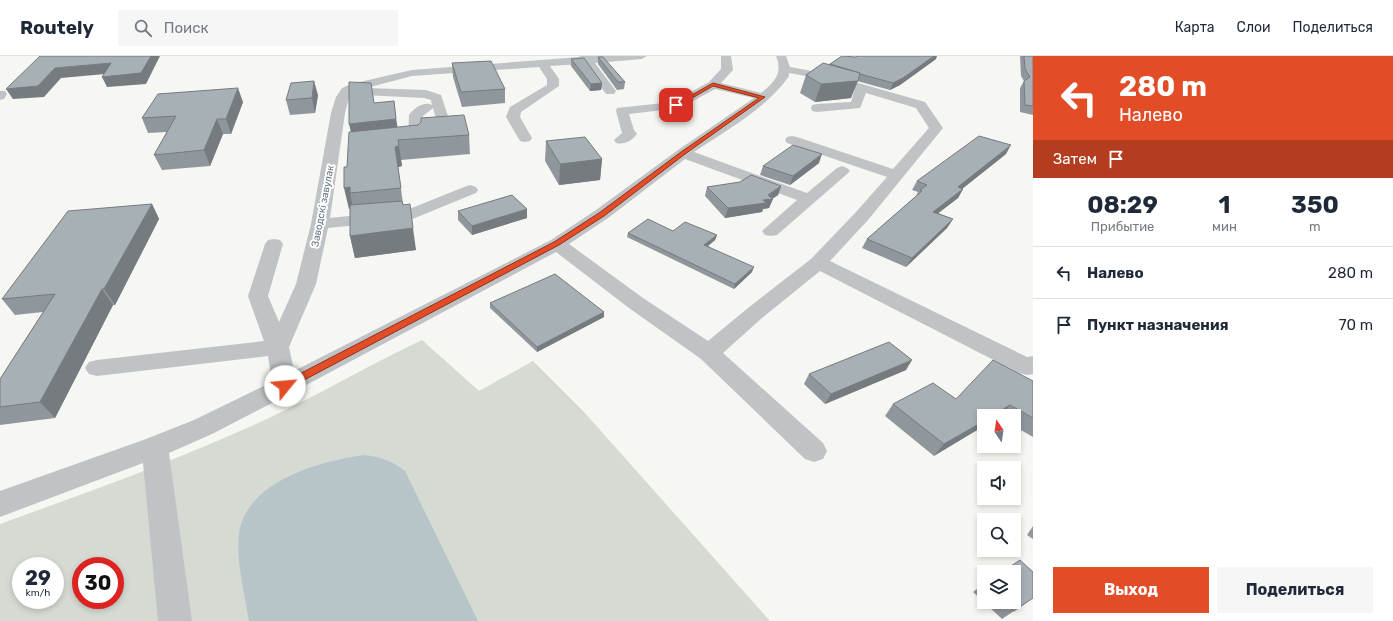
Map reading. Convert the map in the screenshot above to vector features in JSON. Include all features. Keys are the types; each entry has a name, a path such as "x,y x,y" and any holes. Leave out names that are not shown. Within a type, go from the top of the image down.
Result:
{"street":[{"path":"346,91 411,67 542,63 585,58 642,56"},
{"path":"620,140 630,134 627,130 622,111 676,105 713,85 727,70 726,56"},
{"path":"585,58 610,90"},
{"path":"524,138 513,117 515,110 553,86 553,79 542,63"},
{"path":"0,504 155,447 203,427 285,386 556,244 602,214 683,153 771,91 783,76 783,63 921,105 936,128 862,216 818,263 755,313 709,353"},
{"path":"713,85 763,97"},
{"path":"816,108 856,105 862,87"},
{"path":"346,91 426,94 437,98 441,116"},
{"name":"Заводскі завулак","path":"278,347 306,284 320,224 341,147 338,113 342,97 346,91"},
{"path":"385,143 415,140 416,115 427,108"},
{"path":"792,140 896,175"},
{"path":"683,153 809,199"},
{"path":"770,232 842,171"},
{"path":"320,224 410,215 470,190"},
{"path":"274,244 258,296 278,347 285,386"},
{"path":"556,244 636,303 709,353 814,451"},
{"path":"818,263 1030,366"},
{"path":"97,368 278,347"},
{"path":"155,447 175,621"}],"shaded area":[{"path":"422,340 479,391 533,361 584,412 770,621 0,621 0,524 137,474 238,432 290,408"},
{"path":"364,455 386,460 405,471 478,621 249,621 238,549 240,528 247,511 259,497 273,485 291,475 329,462"}],"building":[{"path":"40,56 151,56 141,73 102,77 111,63 55,68 38,86 6,89"},
{"path":"842,56 934,56 903,78 893,83 830,64"},
{"path":"1024,56 1033,56 1033,106 1025,105 1024,81 1030,77 1025,69"},
{"path":"598,57 603,57 625,82 618,82"},
{"path":"584,58 602,83 591,84 571,59"},
{"path":"491,61 505,89 461,92 452,63"},
{"path":"823,63 860,73 858,81 821,84 806,75"},
{"path":"314,81 312,98 286,100 291,83"},
{"path":"349,82 371,83 374,103 394,101 396,119 349,124"},
{"path":"238,88 226,119 217,119 204,150 154,155 176,116 142,118 158,94"},
{"path":"464,115 469,135 398,140 399,146 395,147 401,188 350,193 350,187 344,188 344,167 347,167 349,132 418,125 421,122 421,118"},
{"path":"979,136 1011,145 958,187 963,189 933,212 953,219 912,258 867,239 927,185 917,181"},
{"path":"585,137 602,159 560,164 546,141"},
{"path":"793,145 822,154 793,176 763,166"},
{"path":"751,175 781,186 768,195 773,199 763,200 766,203 728,208 707,187 740,182"},
{"path":"512,195 527,209 472,226 458,211"},
{"path":"402,201 403,205 410,204 413,228 350,236 350,205"},
{"path":"152,204 104,289 102,289 40,402 0,407 0,379 55,294 2,299 68,211"},
{"path":"648,219 673,231 685,222 717,235 704,245 754,267 735,284 628,233"},
{"path":"555,274 604,312 537,347 490,303"},
{"path":"889,342 912,360 831,394 809,374"},
{"path":"993,360 1033,381 1033,418 1021,411 1021,409 1017,409 1010,405 1003,409 977,409 977,425 944,444 893,404 933,383 956,399"},
{"path":"1020,560 1033,572 1033,598 1021,606 1021,565 1012,565"}],"route":[{"path":"285,386 556,244 602,214 683,153 763,97 713,85 676,105"}]}
